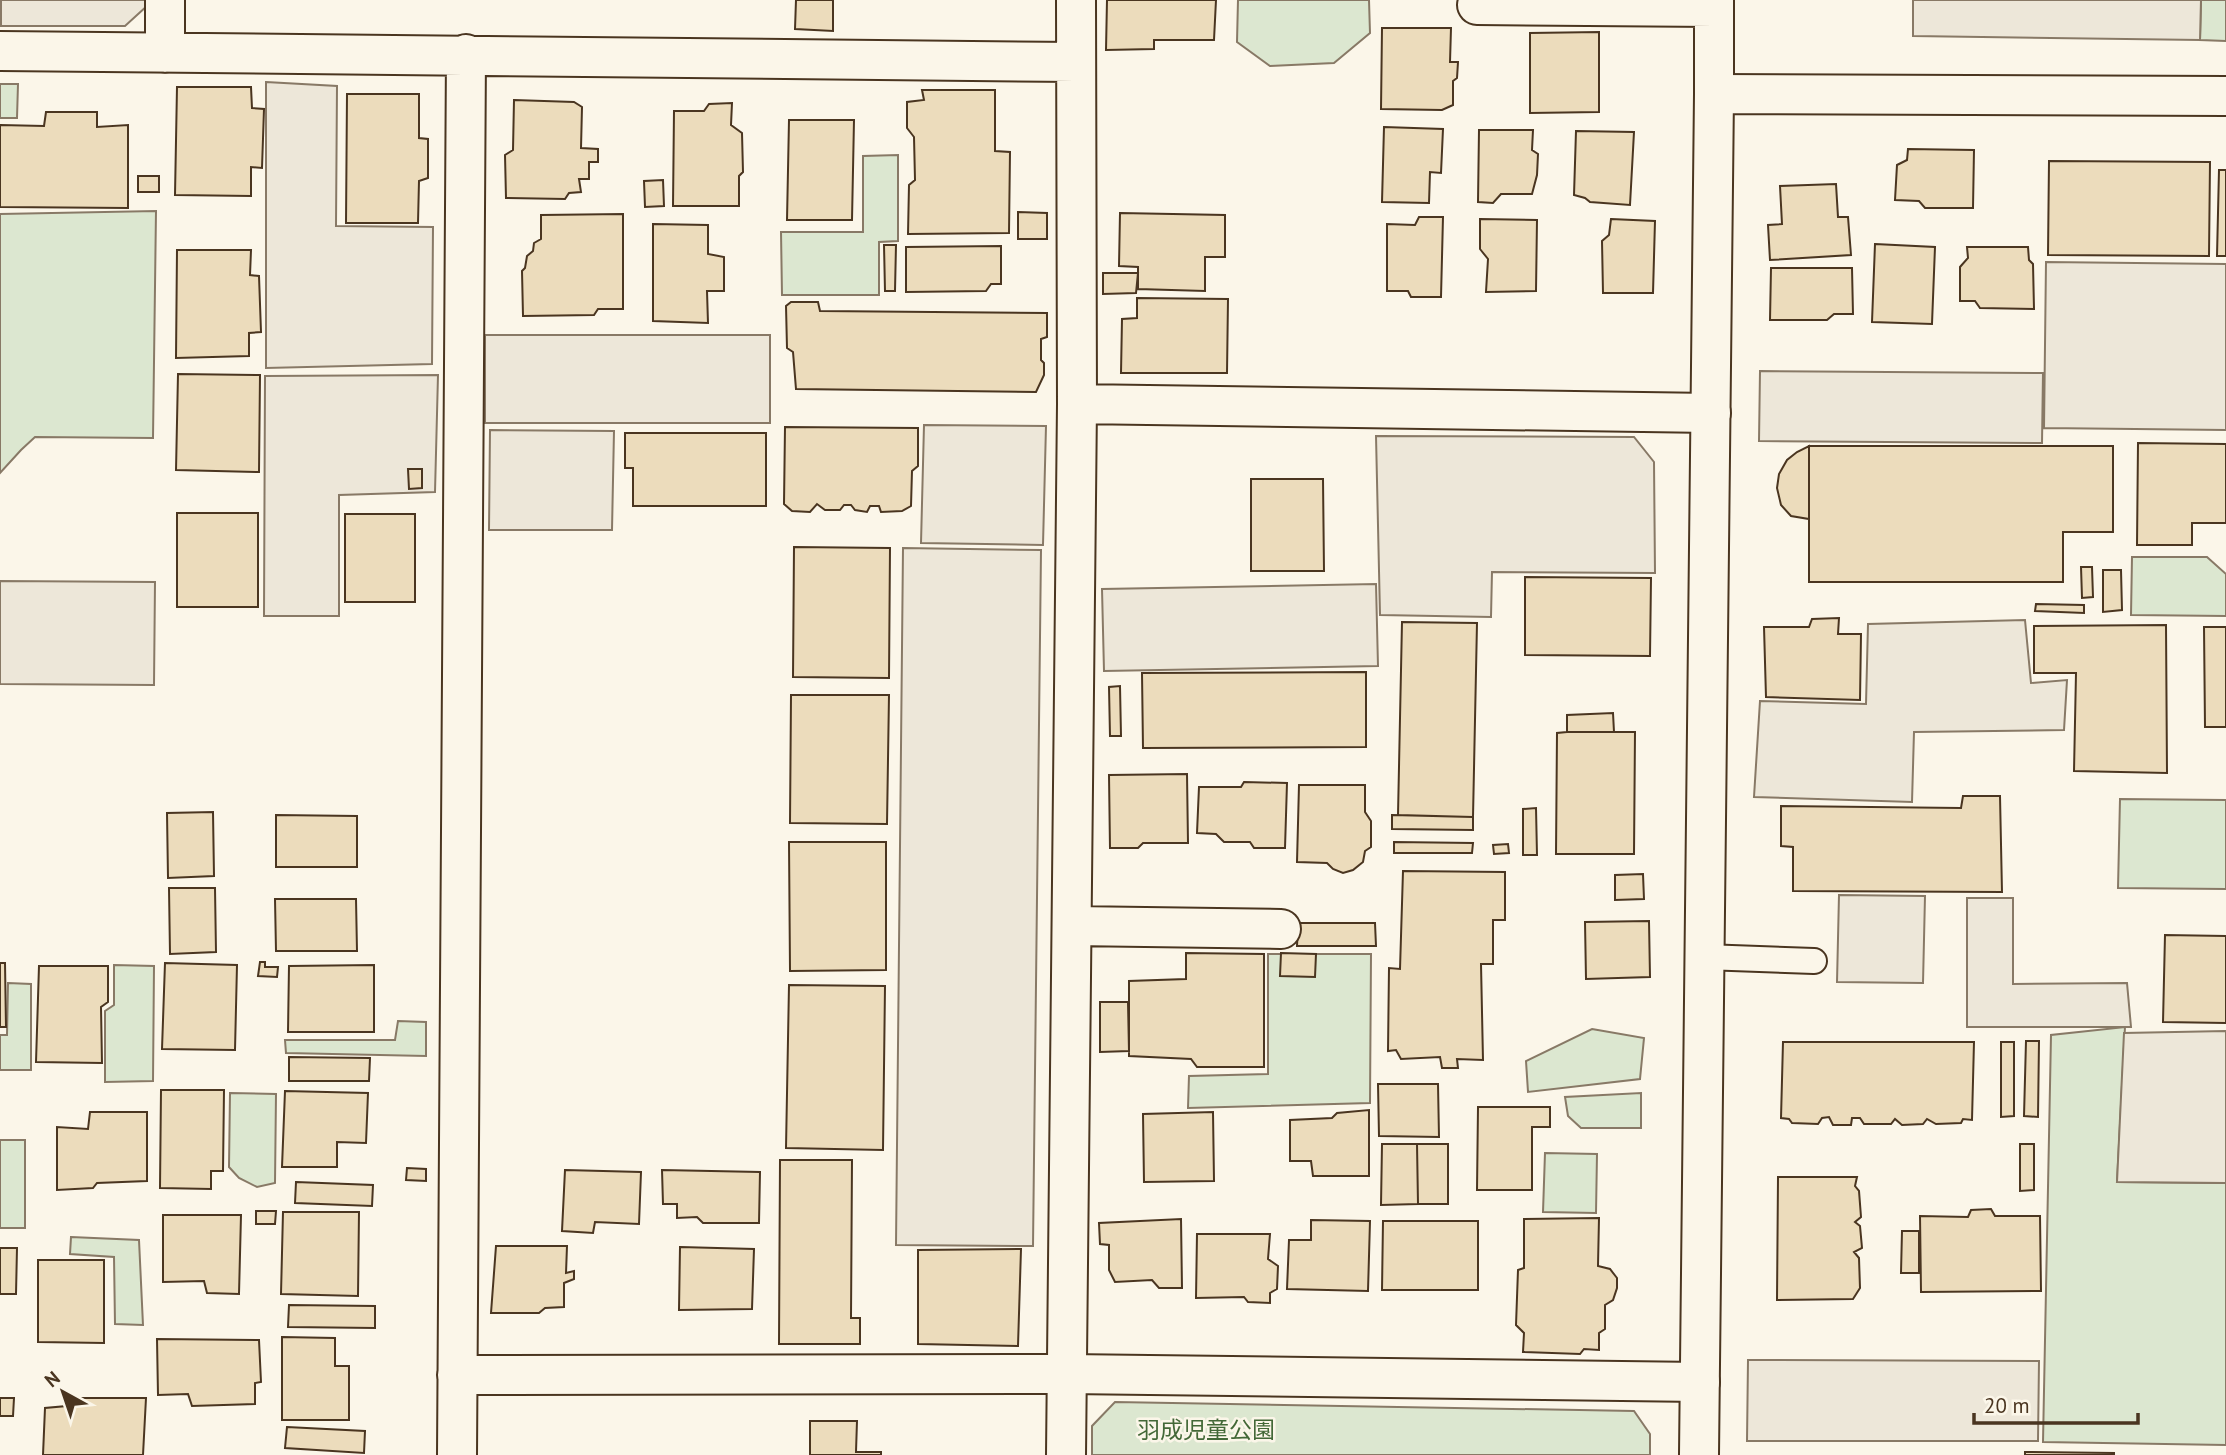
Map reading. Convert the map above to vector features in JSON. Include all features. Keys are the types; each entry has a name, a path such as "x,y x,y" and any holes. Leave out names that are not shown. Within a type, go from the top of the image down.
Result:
{"street":[{"path":"165,0 165,53"},
{"path":"1066,1455 1077,404 1076,0"},
{"path":"1477,5 1714,4 1699,1455"},
{"path":"0,51 1075,62"},
{"path":"457,1455 466,54"},
{"path":"1714,94 2226,96"},
{"path":"1077,404 1711,413"},
{"path":"1073,926 1281,929"},
{"path":"457,1375 1068,1374 1700,1382"}],"lane":[{"path":"1704,957 1814,961"}],"green space":[{"path":"1238,0 1369,0 1370,33 1334,63 1270,66 1237,42"},
{"path":"2201,0 2226,0 2226,41 2200,40"},
{"path":"0,84 18,84 17,118 0,118"},
{"path":"898,155 898,241 879,242 879,295 782,295 781,232 863,232 863,156"},
{"path":"156,211 153,438 35,437 0,473 0,214"},
{"path":"2132,557 2207,557 2226,574 2226,616 2131,615"},
{"path":"2120,799 2226,800 2226,889 2118,888"},
{"path":"1268,954 1371,954 1370,1103 1188,1108 1189,1076 1268,1074"},
{"path":"114,965 154,966 153,1081 105,1082 105,1011 114,1005"},
{"path":"8,983 31,984 31,1070 0,1070 0,1035 7,1035"},
{"path":"398,1021 426,1022 426,1056 286,1053 285,1040 395,1040"},
{"path":"2125,1027 2117,1182 2226,1183 2226,1445 2043,1442 2051,1035"},
{"path":"1592,1029 1644,1038 1640,1079 1528,1092 1526,1061"},
{"path":"230,1093 276,1094 275,1183 257,1187 239,1178 229,1167"},
{"path":"1641,1093 1641,1128 1581,1128 1568,1116 1565,1097"},
{"path":"0,1140 25,1140 25,1228 0,1228"},
{"path":"1545,1153 1597,1154 1596,1213 1543,1212"},
{"path":"71,1237 139,1240 143,1325 115,1324 114,1257 70,1254"},
{"name":"羽成児童公園","path":"1115,1402 1634,1411 1650,1434 1650,1455 1092,1455 1092,1426"}],"shaded area":[{"path":"1,0 148,0 148,5 125,26 1,26"},
{"path":"1913,0 2201,0 2200,40 1913,36"},
{"path":"266,82 337,86 336,226 433,227 432,364 266,368"},
{"path":"2046,262 2226,264 2226,430 2044,428"},
{"path":"485,335 770,335 770,423 485,423"},
{"path":"1760,371 2043,373 2042,443 1759,441"},
{"path":"438,375 435,492 339,495 339,616 264,616 265,376"},
{"path":"924,425 1046,426 1043,545 921,543"},
{"path":"490,430 614,431 612,530 489,530"},
{"path":"1376,436 1634,437 1654,462 1655,573 1492,572 1491,617 1380,615"},
{"path":"903,548 1041,550 1033,1246 896,1245"},
{"path":"0,581 155,582 154,685 0,684"},
{"path":"1376,584 1378,666 1104,671 1102,589"},
{"path":"2025,620 2031,683 2067,680 2064,730 1914,732 1912,802 1754,797 1760,701 1866,704 1868,624"},
{"path":"1839,895 1925,896 1923,983 1837,982"},
{"path":"1967,898 2013,898 2013,984 2127,983 2131,1027 1967,1027"},
{"path":"2226,1031 2226,1183 2117,1182 2124,1033"},
{"path":"1748,1360 2039,1361 2038,1441 1747,1441"}],"building":[{"path":"796,0 833,0 833,31 795,29"},
{"path":"1107,0 1216,0 1214,40 1154,40 1154,49 1106,50"},
{"path":"1382,28 1451,28 1450,62 1458,62 1457,78 1453,81 1453,105 1442,110 1381,109"},
{"path":"1599,32 1599,112 1530,113 1530,33"},
{"path":"177,87 251,87 252,108 264,109 262,168 251,167 251,196 175,195"},
{"path":"922,90 995,90 995,151 1010,152 1009,233 908,234 909,185 915,180 914,137 907,128 907,102 924,100"},
{"path":"347,94 419,94 419,138 428,139 428,178 419,181 418,223 346,223"},
{"path":"514,100 574,102 582,107 581,148 598,149 598,162 589,162 589,179 579,179 581,192 569,193 565,199 506,198 505,155 513,150"},
{"path":"732,103 731,125 742,133 743,172 739,176 739,206 673,206 674,111 704,111 709,104"},
{"path":"46,112 97,112 97,127 128,125 128,208 0,207 0,125 44,126"},
{"path":"789,120 854,120 852,220 787,220"},
{"path":"1384,127 1443,129 1441,173 1430,172 1429,203 1382,202"},
{"path":"1479,130 1533,130 1532,150 1538,154 1537,175 1532,194 1501,194 1493,203 1478,202"},
{"path":"1576,131 1634,132 1630,205 1590,202 1574,195"},
{"path":"1908,149 1974,150 1973,208 1925,208 1919,201 1895,200 1897,165 1907,160"},
{"path":"2049,161 2210,162 2209,256 2048,255"},
{"path":"2219,170 2226,170 2226,256 2217,256"},
{"path":"138,176 159,176 159,192 138,192"},
{"path":"663,180 664,206 645,207 644,181"},
{"path":"1836,184 1838,217 1848,217 1851,255 1770,260 1768,225 1782,224 1780,186"},
{"path":"1018,212 1047,213 1047,239 1018,239"},
{"path":"1120,213 1225,215 1225,257 1205,257 1205,291 1138,289 1138,267 1119,266"},
{"path":"623,214 623,309 598,309 594,315 523,316 522,271 527,256 533,251 534,243 541,239 541,215"},
{"path":"1419,217 1443,217 1441,297 1411,297 1408,291 1387,291 1387,224 1415,225"},
{"path":"1480,219 1537,220 1536,291 1486,292 1488,259 1480,249"},
{"path":"1611,219 1655,221 1653,293 1603,293 1602,241 1609,235"},
{"path":"653,224 708,225 708,254 724,257 724,291 707,291 708,323 653,321"},
{"path":"1875,244 1935,247 1932,324 1872,322"},
{"path":"884,245 896,245 895,291 885,291"},
{"path":"1001,246 1001,284 991,284 986,291 906,292 906,247"},
{"path":"1967,247 2028,247 2029,260 2033,264 2034,309 1980,308 1975,301 1960,301 1960,267 1968,258"},
{"path":"177,250 251,250 250,275 259,276 261,332 249,333 249,356 176,358"},
{"path":"1771,268 1852,268 1853,314 1834,314 1827,320 1770,320"},
{"path":"1103,273 1138,273 1136,293 1103,294"},
{"path":"1137,298 1228,299 1227,373 1121,373 1122,319 1137,318"},
{"path":"791,302 818,302 820,311 1047,313 1047,337 1041,339 1044,375 1036,392 796,389 793,352 787,348 786,306"},
{"path":"178,374 260,375 259,472 176,470"},
{"path":"785,427 918,428 918,466 912,471 911,506 902,511 881,512 879,506 870,506 867,512 855,510 851,505 844,505 840,510 825,510 817,504 810,512 792,511 784,504"},
{"path":"625,433 766,433 766,506 633,506 633,468 625,468"},
{"path":"2138,443 2226,444 2226,523 2192,523 2192,545 2137,545"},
{"path":"1809,446 2113,446 2113,532 2063,532 2063,582 1809,582"},
{"path":"1809,446 1809,519 1791,516 1781,505 1777,488 1779,474 1787,460"},
{"path":"408,469 422,469 422,488 409,489"},
{"path":"1251,479 1323,479 1324,571 1251,571"},
{"path":"177,513 258,513 258,607 177,607"},
{"path":"345,514 415,514 415,602 345,602"},
{"path":"794,547 890,548 889,678 793,677"},
{"path":"2081,567 2092,567 2093,597 2082,598"},
{"path":"2103,570 2121,570 2122,610 2103,612"},
{"path":"1525,577 1651,578 1650,656 1525,655"},
{"path":"2036,604 2084,605 2084,613 2035,611"},
{"path":"1839,618 1838,634 1861,634 1860,700 1766,697 1764,627 1809,627 1812,619"},
{"path":"1402,622 1477,623 1473,817 1398,815"},
{"path":"2166,625 2167,773 2074,771 2076,673 2034,673 2034,626"},
{"path":"2204,627 2226,627 2226,727 2205,727"},
{"path":"1366,672 1366,747 1143,748 1142,673"},
{"path":"1120,686 1121,736 1110,736 1109,687"},
{"path":"791,695 889,695 887,824 790,823"},
{"path":"1613,713 1614,732 1567,732 1567,715"},
{"path":"1635,732 1634,854 1556,854 1557,733"},
{"path":"1187,774 1188,843 1143,843 1138,848 1110,848 1109,775"},
{"path":"1244,782 1287,783 1285,848 1254,848 1250,842 1224,842 1216,834 1197,833 1199,787 1241,787"},
{"path":"1299,785 1365,785 1365,812 1371,821 1371,847 1365,851 1363,862 1353,870 1343,873 1327,863 1297,862"},
{"path":"1963,796 2000,796 2002,892 1793,891 1793,847 1781,846 1781,806 1961,808"},
{"path":"1536,808 1537,855 1523,855 1523,809"},
{"path":"213,812 214,876 168,878 167,813"},
{"path":"276,815 357,816 357,867 276,867"},
{"path":"1392,815 1473,817 1473,830 1392,829"},
{"path":"789,842 886,842 886,970 790,971"},
{"path":"1394,842 1473,843 1472,853 1394,853"},
{"path":"1508,844 1509,853 1494,854 1493,845"},
{"path":"1403,871 1505,872 1505,920 1493,920 1493,964 1481,964 1483,1060 1457,1059 1458,1068 1442,1068 1440,1057 1401,1059 1396,1050 1388,1051 1389,968 1400,969"},
{"path":"1643,874 1644,899 1615,900 1615,875"},
{"path":"169,888 215,888 216,952 170,954"},
{"path":"275,899 356,899 357,951 276,951"},
{"path":"1649,921 1650,977 1586,979 1585,922"},
{"path":"1298,923 1375,923 1376,946 1297,946"},
{"path":"2165,935 2226,936 2226,1023 2163,1022"},
{"path":"1186,953 1264,954 1264,1067 1197,1067 1191,1059 1129,1056 1129,981 1186,979"},
{"path":"1281,953 1316,954 1315,977 1280,976"},
{"path":"260,962 265,962 265,967 278,967 277,977 258,976"},
{"path":"0,963 5,963 6,1027 0,1027"},
{"path":"165,963 237,965 235,1050 162,1049"},
{"path":"374,965 374,1032 288,1032 289,966"},
{"path":"39,966 108,966 108,1002 101,1007 102,1063 36,1062"},
{"path":"789,985 885,986 883,1150 786,1148"},
{"path":"1100,1002 1128,1002 1129,1051 1100,1052"},
{"path":"2026,1041 2039,1041 2038,1117 2024,1116"},
{"path":"1783,1042 1974,1042 1972,1120 1936,1124 1927,1119 1923,1124 1902,1125 1895,1119 1891,1124 1864,1124 1860,1118 1852,1118 1851,1125 1833,1125 1829,1117 1822,1118 1818,1124 1792,1123 1789,1119 1781,1118"},
{"path":"2001,1042 2014,1042 2014,1116 2001,1117"},
{"path":"289,1057 370,1058 369,1081 289,1081"},
{"path":"1378,1084 1438,1084 1439,1137 1379,1136"},
{"path":"161,1090 224,1090 223,1171 211,1171 211,1189 160,1188"},
{"path":"285,1091 368,1093 366,1143 337,1142 337,1167 282,1167"},
{"path":"1478,1107 1550,1107 1550,1127 1532,1127 1532,1190 1477,1190"},
{"path":"1369,1110 1369,1176 1313,1176 1311,1161 1290,1161 1290,1120 1332,1118 1337,1113"},
{"path":"90,1112 147,1112 147,1181 97,1183 93,1188 57,1190 57,1127 88,1129"},
{"path":"1213,1112 1214,1181 1144,1182 1143,1114"},
{"path":"1382,1144 1417,1144 1418,1204 1381,1205"},
{"path":"1417,1144 1448,1144 1448,1204 1418,1204"},
{"path":"2020,1144 2034,1144 2034,1190 2020,1191"},
{"path":"780,1160 852,1160 851,1318 860,1318 860,1344 779,1344"},
{"path":"407,1168 426,1169 426,1181 406,1180"},
{"path":"565,1170 641,1172 639,1224 595,1222 593,1233 562,1231"},
{"path":"662,1170 760,1172 759,1223 703,1223 697,1217 677,1218 677,1204 663,1204"},
{"path":"1778,1177 1857,1177 1855,1186 1859,1191 1861,1217 1855,1222 1860,1226 1862,1248 1854,1252 1859,1258 1860,1288 1853,1299 1777,1300"},
{"path":"296,1182 373,1185 372,1206 295,1203"},
{"path":"1991,1209 1995,1216 2040,1216 2041,1291 1921,1292 1920,1216 1968,1217 1971,1210"},
{"path":"256,1211 276,1211 275,1224 256,1224"},
{"path":"283,1212 359,1212 358,1296 281,1294"},
{"path":"163,1215 241,1215 239,1294 207,1293 204,1281 163,1282"},
{"path":"1599,1218 1598,1266 1610,1269 1617,1278 1617,1288 1613,1300 1605,1305 1605,1329 1599,1333 1599,1350 1584,1349 1580,1354 1523,1352 1524,1333 1516,1325 1518,1270 1524,1268 1524,1219"},
{"path":"1181,1219 1182,1288 1159,1288 1152,1280 1115,1282 1109,1270 1109,1245 1100,1244 1099,1223"},
{"path":"1311,1220 1370,1221 1368,1291 1287,1289 1289,1240 1311,1240"},
{"path":"1383,1221 1478,1221 1478,1290 1382,1290"},
{"path":"1902,1231 1919,1231 1919,1273 1901,1273"},
{"path":"1197,1234 1270,1234 1268,1259 1278,1266 1277,1289 1270,1293 1270,1303 1248,1302 1244,1297 1196,1298"},
{"path":"496,1246 567,1246 566,1273 574,1271 574,1279 564,1283 564,1307 545,1308 539,1313 491,1313"},
{"path":"680,1247 754,1249 752,1309 679,1310"},
{"path":"0,1248 17,1248 16,1294 0,1294"},
{"path":"1021,1249 1018,1346 918,1344 918,1250"},
{"path":"38,1260 104,1260 104,1343 38,1342"},
{"path":"289,1305 375,1306 375,1328 288,1327"},
{"path":"282,1337 335,1338 335,1366 349,1366 349,1420 282,1420"},
{"path":"157,1339 259,1340 261,1382 255,1383 255,1404 192,1406 188,1394 158,1395"},
{"path":"0,1398 14,1398 13,1416 0,1416"},
{"path":"81,1398 146,1398 143,1455 43,1455 45,1408 78,1405"},
{"path":"810,1421 857,1421 856,1452 881,1452 881,1455 810,1455"},
{"path":"287,1427 365,1431 364,1453 285,1448"},
{"path":"2025,1452 2114,1453 2114,1455 2025,1455"}]}
